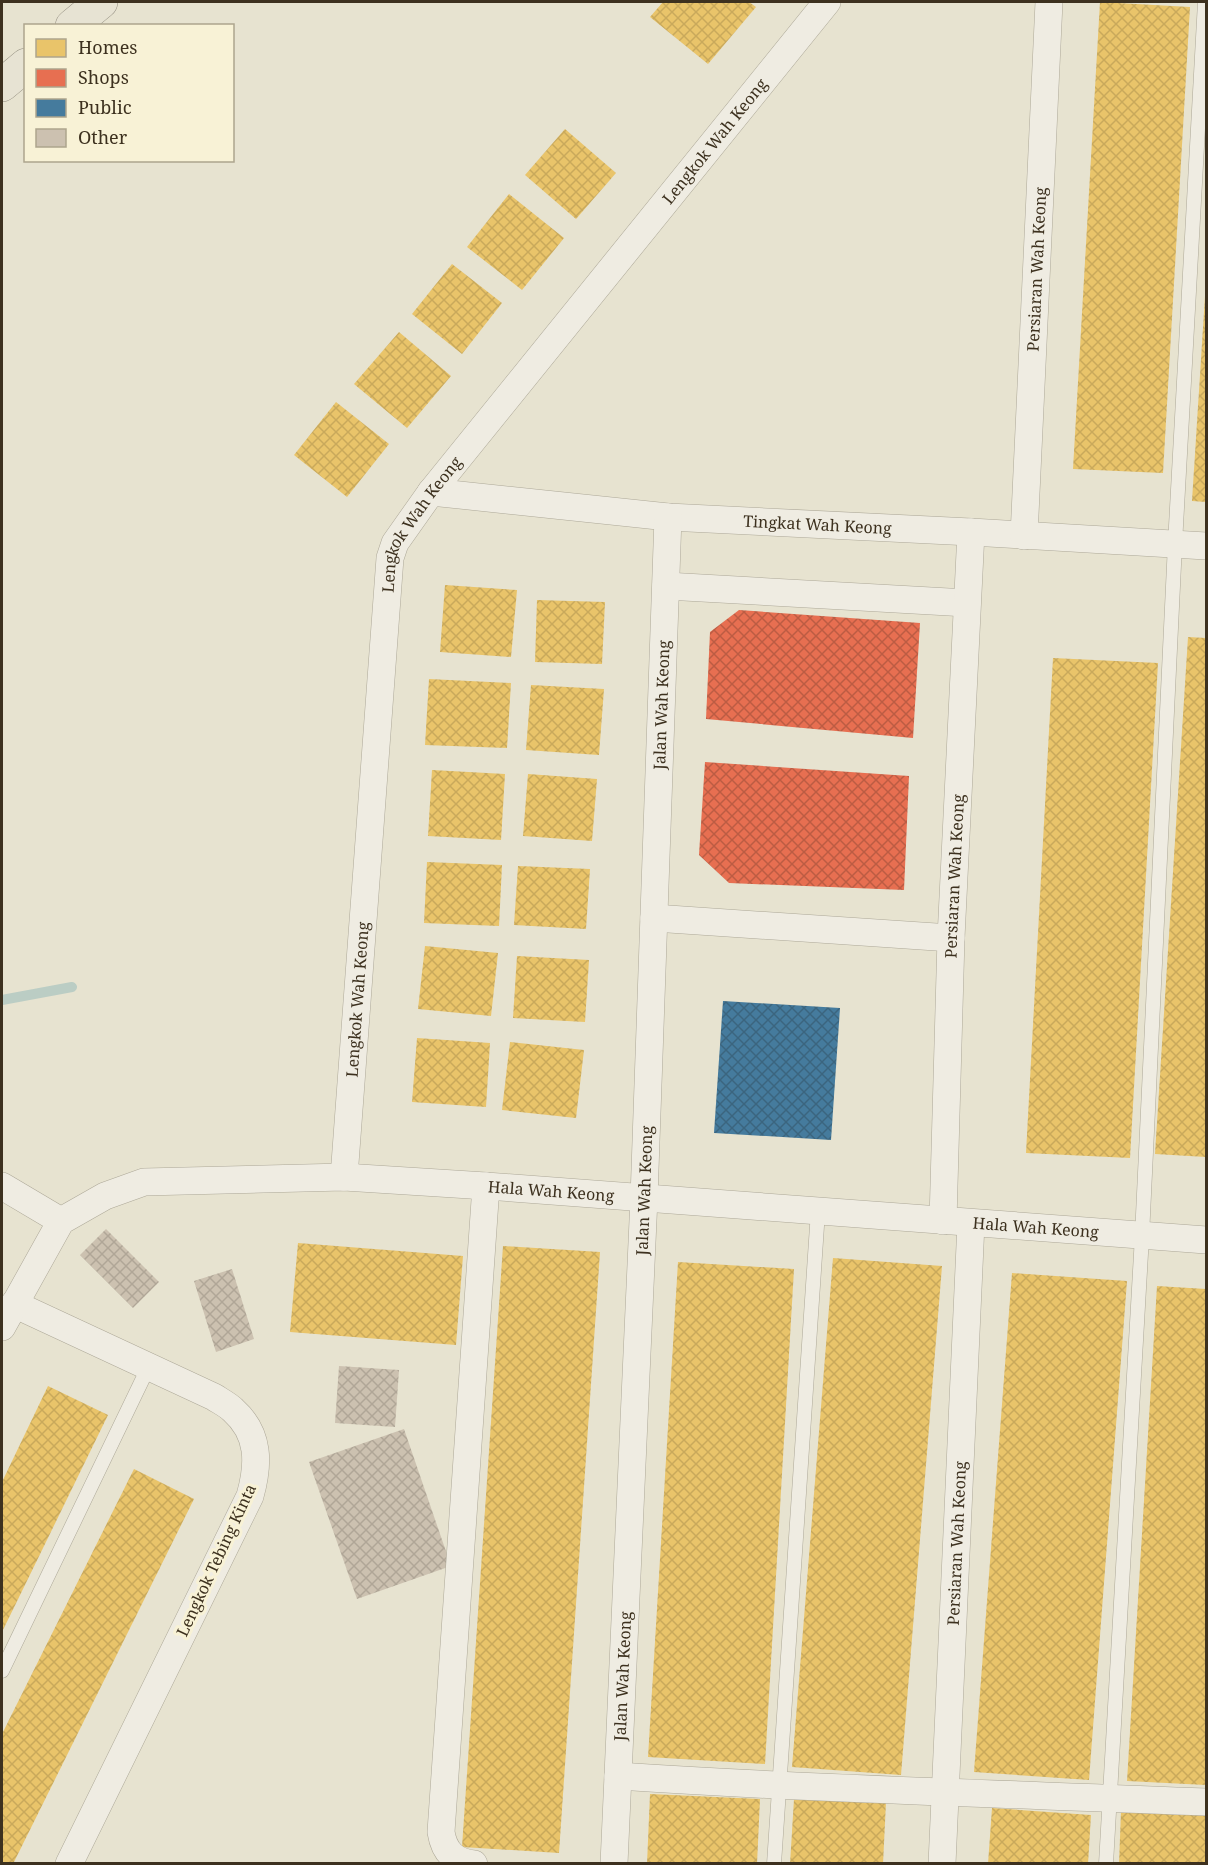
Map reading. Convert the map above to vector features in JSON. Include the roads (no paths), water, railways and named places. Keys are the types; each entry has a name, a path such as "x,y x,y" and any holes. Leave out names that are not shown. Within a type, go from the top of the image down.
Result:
{"main road":[{"path":"74,24 101,2"},
{"path":"2,85 24,67"}],"street":[{"name":"Lengkok Wah Keong","path":"344,1177 390,558 395,543 431,492 827,2"},
{"name":"Persiaran Wah Keong","path":"1024,536 1049,2"},
{"name":"Tingkat Wah Keong","path":"431,492 668,518 1206,546"},
{"name":"Jalan Wah Keong","path":"614,1863 644,1198 668,518"},
{"name":"Persiaran Wah Keong","path":"943,1221 951,938 971,532"},
{"path":"666,585 968,603"},
{"path":"654,918 951,938"},
{"name":"Hala Wah Keong","path":"61,1221 105,1196 144,1182 344,1177 1206,1240"},
{"path":"2,1186 61,1221 8,1316"},
{"path":"474,1863 457,1860 448,1853 441,1832 486,1186"},
{"name":"Persiaran Wah Keong","path":"942,1863 971,1223"},
{"name":"Lengkok Tebing Kinta","path":"8,1316 148,1368 214,1397 233,1409 248,1428 256,1450 256,1473 250,1496 69,1863"},
{"path":"618,1776 778,1786 1206,1802"}],"lane":[{"path":"1106,1863 1142,1236 1175,544 1205,2"},
{"path":"774,1863 818,1211"},
{"path":"2,1671 148,1368"}],"waterway":[{"path":"2,1000 72,987"}]}
